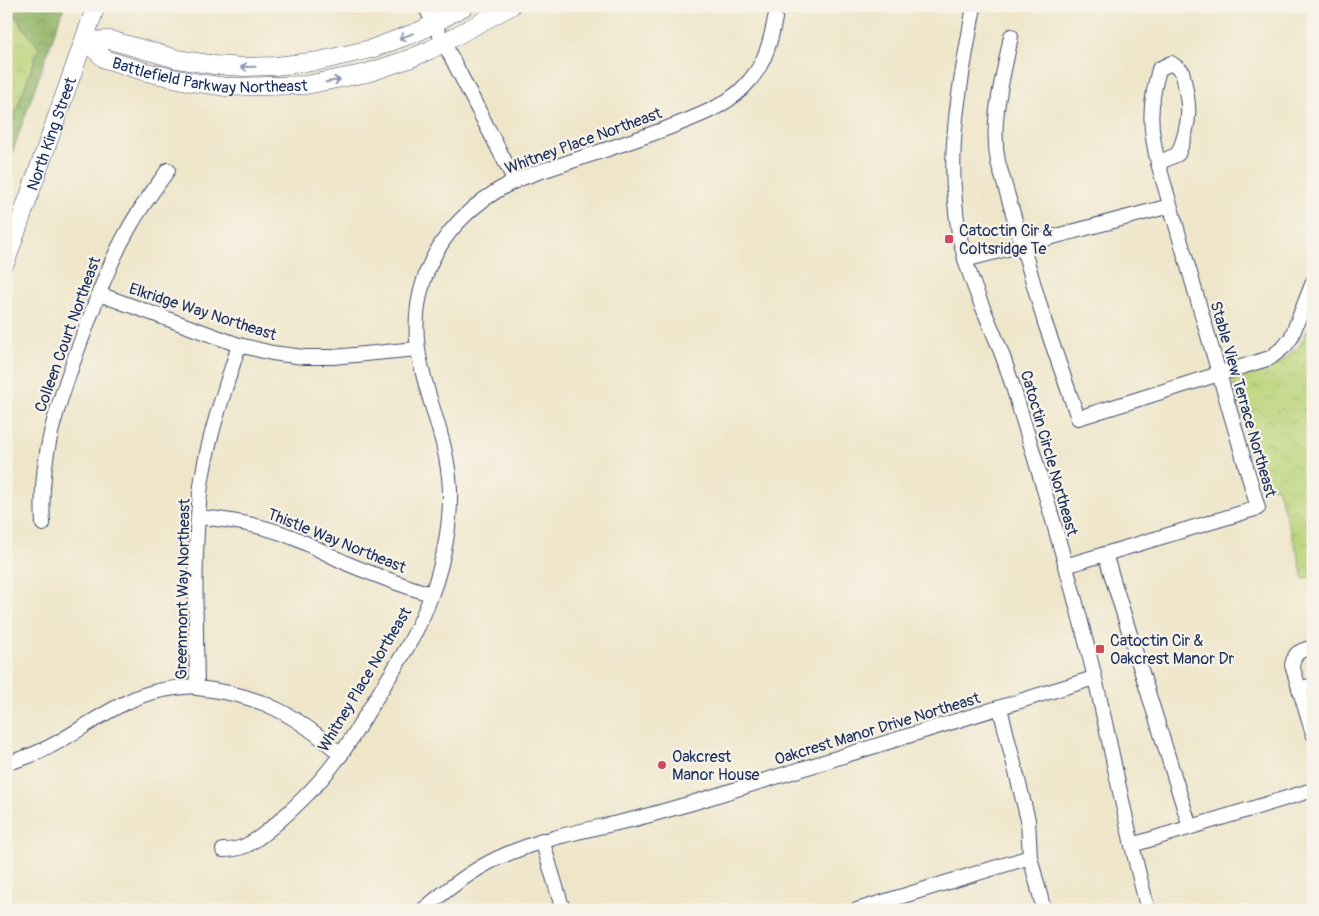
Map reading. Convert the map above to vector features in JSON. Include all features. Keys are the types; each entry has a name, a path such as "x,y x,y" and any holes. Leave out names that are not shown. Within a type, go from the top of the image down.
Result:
{"main road":[{"name":"North King Street","path":"6,261 96,6"},
{"name":"Battlefield Parkway Northeast","path":"85,41 110,40 177,59 215,65 244,67 275,66 319,61 371,49 420,31 466,6"},
{"name":"Battlefield Parkway Northeast","path":"85,41 104,59 156,74 226,87 306,85 336,80 390,66 430,50 511,6"}],"street":[{"path":"425,6 515,181"},
{"name":"Catoctin Circle Northeast","path":"974,6 960,87 953,154 955,204 965,260 1003,357 1065,566 1094,678 1148,910"},
{"name":"Whitney Place Northeast","path":"223,850 247,846 262,836 289,812 330,769 413,637 426,610 442,563 450,491 445,453 421,371 417,349 416,319 418,300 433,257 443,241 471,210 489,196 515,181 668,128 722,104 741,90 755,74 772,38 775,18"},
{"path":"1011,36 996,113 995,143 998,162 1045,323 1078,418 1270,358 1285,346 1295,330 1313,282"},
{"name":"Stable View Terrace Northeast","path":"1065,566 1258,508 1170,206 1158,163 1152,139 1150,116 1159,68 1171,63 1182,71 1189,100 1188,126 1178,154 1158,163"},
{"name":"Colleen Court Northeast","path":"43,524 42,482 52,426 64,386 111,264 139,211 168,170"},
{"path":"965,260 1170,206"},
{"name":"Elkridge Way Northeast","path":"99,294 240,345 272,354 304,357 358,356 417,349"},
{"name":"Greenmont Way Northeast","path":"197,688 196,564 200,493 209,445 240,345"},
{"name":"Thistle Way Northeast","path":"199,518 247,524 284,535 356,567 431,594"},
{"path":"1105,554 1190,827"},
{"path":"1313,648 1300,651 1294,657 1292,665 1313,734"},
{"name":"Oakcrest Manor Drive Northeast","path":"423,910 446,890 472,872 496,859 542,840 692,803 1094,678"},
{"path":"1299,689 1313,685"},
{"path":"6,763 45,751 139,696 174,687 194,686 233,693 268,704 300,722 340,755"},
{"path":"1000,708 1028,820 1030,857 1044,910"},
{"path":"1132,845 1313,790"},
{"path":"542,840 563,910"},
{"path":"857,910 1030,857"}],"green space":[{"path":"6,6 39,48 6,139"},
{"path":"8,6 40,6 42,8 64,6 6,170 6,139 39,48"},
{"path":"1313,318 1313,576 1303,579 1299,558 1277,487 1262,488 1232,379 1280,363 1300,345"}],"place":[{"name":"Catoctin Cir & Coltsridge Te","path":"949,239"},
{"name":"Catoctin Cir & Oakcrest Manor Dr","path":"1100,649"},
{"name":"Oakcrest Manor House","path":"662,765"}]}
